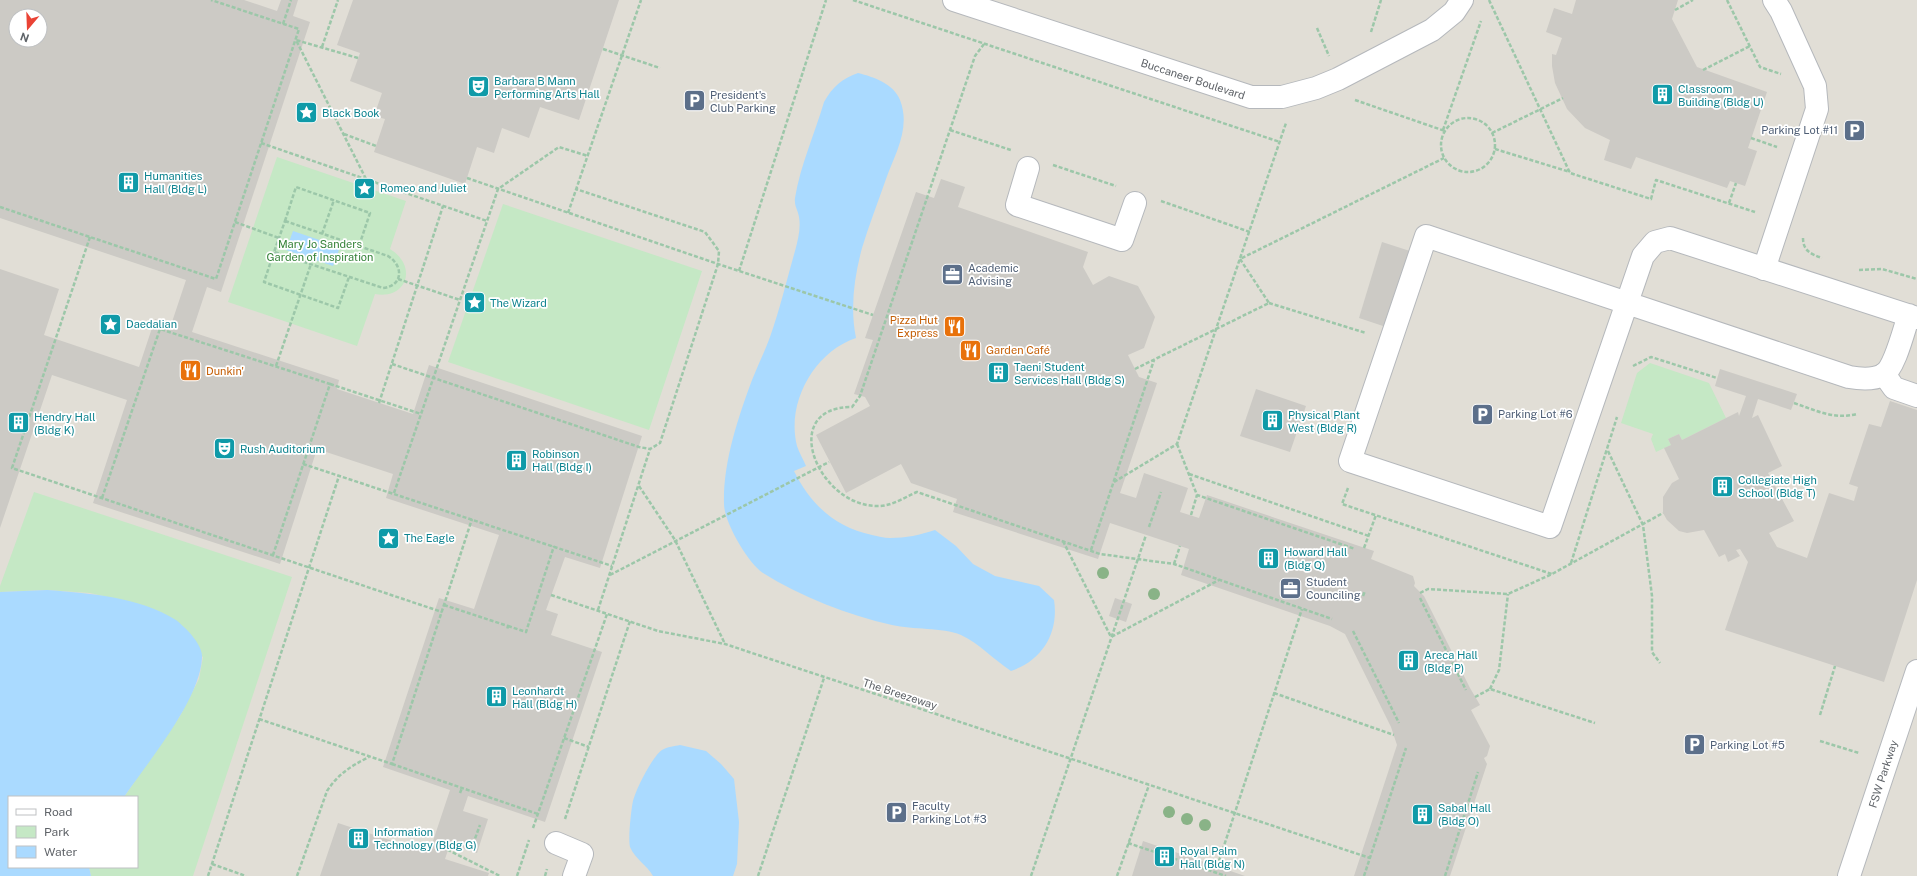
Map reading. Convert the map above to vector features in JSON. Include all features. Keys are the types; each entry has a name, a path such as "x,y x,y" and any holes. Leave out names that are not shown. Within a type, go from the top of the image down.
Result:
{"street":[{"name":"Buccaneer Boulevard","path":"954,0 989,5 1251,97 1282,97 1316,88 1338,78 1432,30 1454,12 1462,0"},
{"path":"1764,269 1817,109 1815,86 1781,11 1774,0"},
{"path":"1022,160 1017,205 1122,240 1128,195"},
{"path":"1627,303 1550,527 1350,461 1426,236 1627,303 1849,377 1869,379 1884,374 1893,362 1913,317 1670,238 1655,242 1643,256 1627,303"},
{"path":"1884,374 1894,388 1917,396"},
{"name":"FSW Parkway","path":"1849,876 1917,671"},
{"path":"556,843 582,854 574,876"}],"path":[{"path":"0,207 216,279 299,29 211,0"},
{"path":"283,24 291,0"},
{"path":"322,47 338,0"},
{"path":"568,213 641,0"},
{"path":"739,271 826,0"},
{"path":"853,0 1167,103 1280,142"},
{"path":"1369,35 1381,0"},
{"path":"1486,8 1488,0"},
{"path":"1488,0 1570,172"},
{"path":"1675,10 1693,0"},
{"path":"1727,0 1760,67 1785,76"},
{"path":"1444,131 1452,124 1469,118 1482,123 1492,133 1495,149 1488,164 1482,169 1474,172 1458,170 1450,165 1444,158 1441,149 1444,131 1483,15"},
{"path":"1318,28 1331,62"},
{"path":"296,40 358,58"},
{"path":"296,40 366,179"},
{"path":"984,44 975,56 860,396 852,406 828,410 819,418 812,429 811,440 818,467 836,491 856,503 869,506 891,504 917,492 1091,550 1137,559 1174,564 1332,619"},
{"path":"1703,70 1750,46"},
{"path":"603,49 660,68"},
{"path":"1329,57 1336,54"},
{"path":"1492,133 1540,111 1563,98"},
{"path":"1354,100 1444,131"},
{"path":"1114,482 1177,444 1287,120"},
{"path":"950,130 1022,160"},
{"path":"344,134 376,146"},
{"path":"1751,138 1783,149"},
{"path":"261,143 487,221"},
{"path":"394,493 498,189 559,147 588,156"},
{"path":"1495,149 1651,199 1656,180 1760,213"},
{"path":"1240,259 1444,158"},
{"path":"1052,164 1128,195"},
{"path":"467,178 718,264 873,315"},
{"path":"1729,203 1736,183"},
{"path":"349,277 338,308 264,282 296,187 370,213 359,246"},
{"path":"576,189 705,232 719,251 718,264 660,443 650,449 598,610"},
{"path":"322,234 334,200"},
{"path":"1157,200 1250,232"},
{"path":"379,402 443,206"},
{"path":"274,252 383,288 392,286 398,278 399,268 393,259 285,221"},
{"path":"235,222 279,238"},
{"path":"1803,235 1804,248 1808,252 1827,260"},
{"path":"90,237 12,468 442,612"},
{"path":"1240,259 1269,303 1390,341"},
{"path":"276,366 311,264"},
{"path":"1855,268 1862,270 1882,269 1917,280"},
{"path":"398,278 460,300"},
{"path":"1135,369 1269,303"},
{"path":"102,498 160,329 276,366 379,402 421,414"},
{"path":"1631,374 1633,366 1651,357 1717,378"},
{"path":"1091,550 1154,360"},
{"path":"392,364 650,449"},
{"path":"273,555 302,464 330,384"},
{"path":"1794,403 1836,416 1857,414"},
{"path":"1571,563 1619,412"},
{"path":"1177,444 1197,495 1191,515"},
{"path":"1607,450 1643,525 1652,596 1652,652 1660,663"},
{"path":"610,575 675,540 829,462"},
{"path":"302,464 394,493 612,566"},
{"path":"1189,474 1368,536"},
{"path":"208,876 339,476"},
{"path":"639,486 675,540 725,644"},
{"path":"1149,527 1161,492"},
{"path":"1197,495 1355,549"},
{"path":"1342,504 1552,574"},
{"path":"1420,593 1428,589 1508,594 1552,574 1663,513"},
{"path":"1364,548 1376,515"},
{"path":"392,764 472,519"},
{"path":"1031,876 1146,535"},
{"path":"1063,541 1111,637"},
{"path":"444,605 526,632 554,546"},
{"path":"1174,564 1180,546"},
{"path":"1111,637 1220,580"},
{"path":"1363,596 1365,591"},
{"path":"1475,697 1490,689 1498,670 1508,594"},
{"name":"The Breezeway","path":"551,595 658,630 725,644 1370,858"},
{"path":"1420,598 1466,690"},
{"path":"1217,867 1302,609"},
{"path":"517,876 607,614"},
{"path":"545,876 630,621"},
{"path":"507,630 508,626"},
{"path":"1353,630 1399,723"},
{"path":"1820,715 1834,666"},
{"path":"758,876 824,678"},
{"path":"1490,689 1595,723"},
{"path":"1274,694 1394,735"},
{"path":"260,719 538,814"},
{"path":"564,738 589,747"},
{"path":"1820,741 1859,753"},
{"path":"1364,876 1406,748"},
{"path":"297,876 327,791 335,778 347,768 369,756"},
{"path":"1445,876 1478,772"},
{"path":"1117,876 1149,785"},
{"path":"460,793 462,788"},
{"path":"473,844 480,825"},
{"path":"1128,844 1226,876"},
{"path":"442,847 500,876"},
{"path":"212,864 246,876"}],"shaded area":[{"path":"0,0 1917,0 1917,876 0,876"}],"green space":[{"name":"Mary Jo Sanders Garden of Inspiration","path":"277,157 406,201 390,249 399,256 404,264 406,272 405,280 401,287 395,292 375,294 357,346 228,302"},
{"path":"503,204 702,271 649,430 448,362"},
{"path":"1650,363 1709,383 1726,418 1682,440 1679,434 1668,439 1671,445 1656,452 1651,439 1653,434 1621,423 1637,373"},
{"path":"34,492 292,577 193,876 91,876 89,868 138,868 138,796 125,796 180,716 199,679 203,657 145,606 90,593 47,590 0,592 0,586"}],"water":[{"path":"858,73 883,82 897,94 903,110 903,131 859,259 853,304 856,338 841,345 828,355 816,367 807,381 800,397 796,413 795,430 797,446 806,466 794,471 816,504 826,513 847,526 872,535 888,538 913,536 935,530 956,546 973,564 995,576 1039,586 1054,600 1055,612 1051,634 1040,652 1032,660 1011,671 974,642 961,635 953,632 900,627 875,621 825,604 778,582 757,568 744,552 732,531 725,512 724,488 732,440 752,380 774,326 797,243 800,221 795,198 804,162 827,96 838,84"},
{"path":"293,231 340,247 333,266 286,250"},
{"path":"47,590 96,595 130,601 162,612 176,620 189,632 200,648 202,658 199,675 183,711 159,749 125,796 8,796 8,868 89,868 91,876 0,876 0,592"},
{"path":"680,745 706,751 721,764 734,779 739,822 737,864 733,876 653,876 630,847 632,805 641,781 649,766 662,750"}],"building":[{"path":"0,0 244,0 277,11 281,0 298,0 293,16 310,22 221,292 207,287 192,332 339,380 337,389 413,414 429,365 642,436 600,568 565,557 546,610 558,614 551,635 602,652 545,822 468,796 463,811 488,819 477,853 450,844 445,859 489,873 488,876 320,876 338,823 429,853 450,790 383,767 439,598 474,609 499,535 386,498 393,474 317,449 280,564 93,503 127,400 52,375 0,528 0,269 59,289 44,335 139,367 155,319 171,325 186,280 0,218"},
{"name":"Barbara B Mann Performing Arts Hall","path":"353,0 619,0 579,120 540,107 529,138 502,128 494,153 477,147 465,184 374,152 385,119 374,116 382,93 350,81 360,53 337,45"},
{"name":"Classroom Building (Bldg U)","path":"1576,0 1678,0 1672,19 1697,67 1767,92 1748,148 1757,151 1745,186 1730,181 1727,188 1636,157 1631,169 1604,160 1610,140 1585,128 1567,109 1555,83 1552,66 1552,54 1556,55 1562,38 1546,32 1554,8 1572,14"},
{"path":"941,179 965,187 958,207 1088,252 1083,267 1093,285 1109,276 1138,286 1155,317 1144,348 1128,355 1139,377 1157,383 1120,493 1136,498 1144,473 1188,488 1180,512 1199,518 1207,495 1374,551 1371,559 1413,576 1415,583 1414,586 1424,596 1480,705 1471,710 1490,746 1487,756 1484,758 1487,764 1450,876 1354,876 1397,745 1391,727 1345,634 1330,626 1181,575 1189,549 1110,523 1098,559 953,512 957,499 911,483 901,464 846,493 816,435 870,406 865,397 854,394 873,340 865,338 916,192 934,198"},
{"path":"1382,242 1413,252 1389,328 1359,318"},
{"path":"1720,369 1797,394 1791,410 1758,399 1752,418 1758,415 1782,466 1768,473 1794,521 1769,533 1777,547 1807,558 1829,493 1854,501 1858,487 1849,484 1869,424 1881,427 1890,401 1917,410 1917,580 1884,682 1725,630 1748,562 1740,549 1736,550 1740,556 1728,562 1725,554 1719,557 1704,530 1687,533 1679,531 1667,520 1663,513 1663,497 1672,483 1679,479 1664,448 1671,445 1668,439 1679,434 1682,440 1738,412 1739,416 1746,396 1715,386"},
{"name":"Physical Plant West (Bldg R)","path":"1256,389 1306,406 1290,452 1240,436"},
{"path":"1115,598 1132,604 1126,622 1109,616"},
{"name":"Royal Palm Hall (Bldg N)","path":"1143,841 1245,876 1132,876"}],"place":[{"name":"Barbara B Mann Performing Arts Hall","path":"478,87"},
{"name":"Classroom Building (Bldg U)","path":"1663,95"},
{"name":"President's Club Parking","path":"694,101"},
{"name":"Black Book","path":"306,113"},
{"name":"Parking Lot #11","path":"1854,130"},
{"name":"Humanities Hall (Bldg L)","path":"129,182"},
{"name":"Romeo and Juliet","path":"365,188"},
{"name":"Academic Advising","path":"953,274"},
{"name":"The Wizard","path":"474,303"},
{"name":"Daedalian","path":"110,324"},
{"name":"Pizza Hut Express","path":"954,326"},
{"name":"Garden Café","path":"970,350"},
{"name":"Dunkin'","path":"191,371"},
{"name":"Taeni Student Services Hall (Bldg S)","path":"999,373"},
{"name":"Parking Lot #6","path":"1482,414"},
{"name":"Physical Plant West (Bldg R)","path":"1273,421"},
{"name":"Hendry Hall (Bldg K)","path":"18,423"},
{"name":"Rush Auditorium","path":"225,449"},
{"name":"Robinson Hall (Bldg I)","path":"516,460"},
{"name":"Collegiate High School (Bldg T)","path":"1722,486"},
{"name":"The Eagle","path":"389,538"},
{"name":"Howard Hall (Bldg Q)","path":"1269,558"},
{"name":"Student Counciling","path":"1291,588"},
{"name":"Areca Hall (Bldg P)","path":"1408,661"},
{"name":"Leonhardt Hall (Bldg H)","path":"497,697"},
{"name":"Parking Lot #5","path":"1694,745"},
{"name":"Faculty Parking Lot #3","path":"897,812"},
{"name":"Sabal Hall (Bldg O)","path":"1422,814"},
{"name":"Information Technology (Bldg G)","path":"358,838"},
{"name":"Royal Palm Hall (Bldg N)","path":"1164,857"}]}
